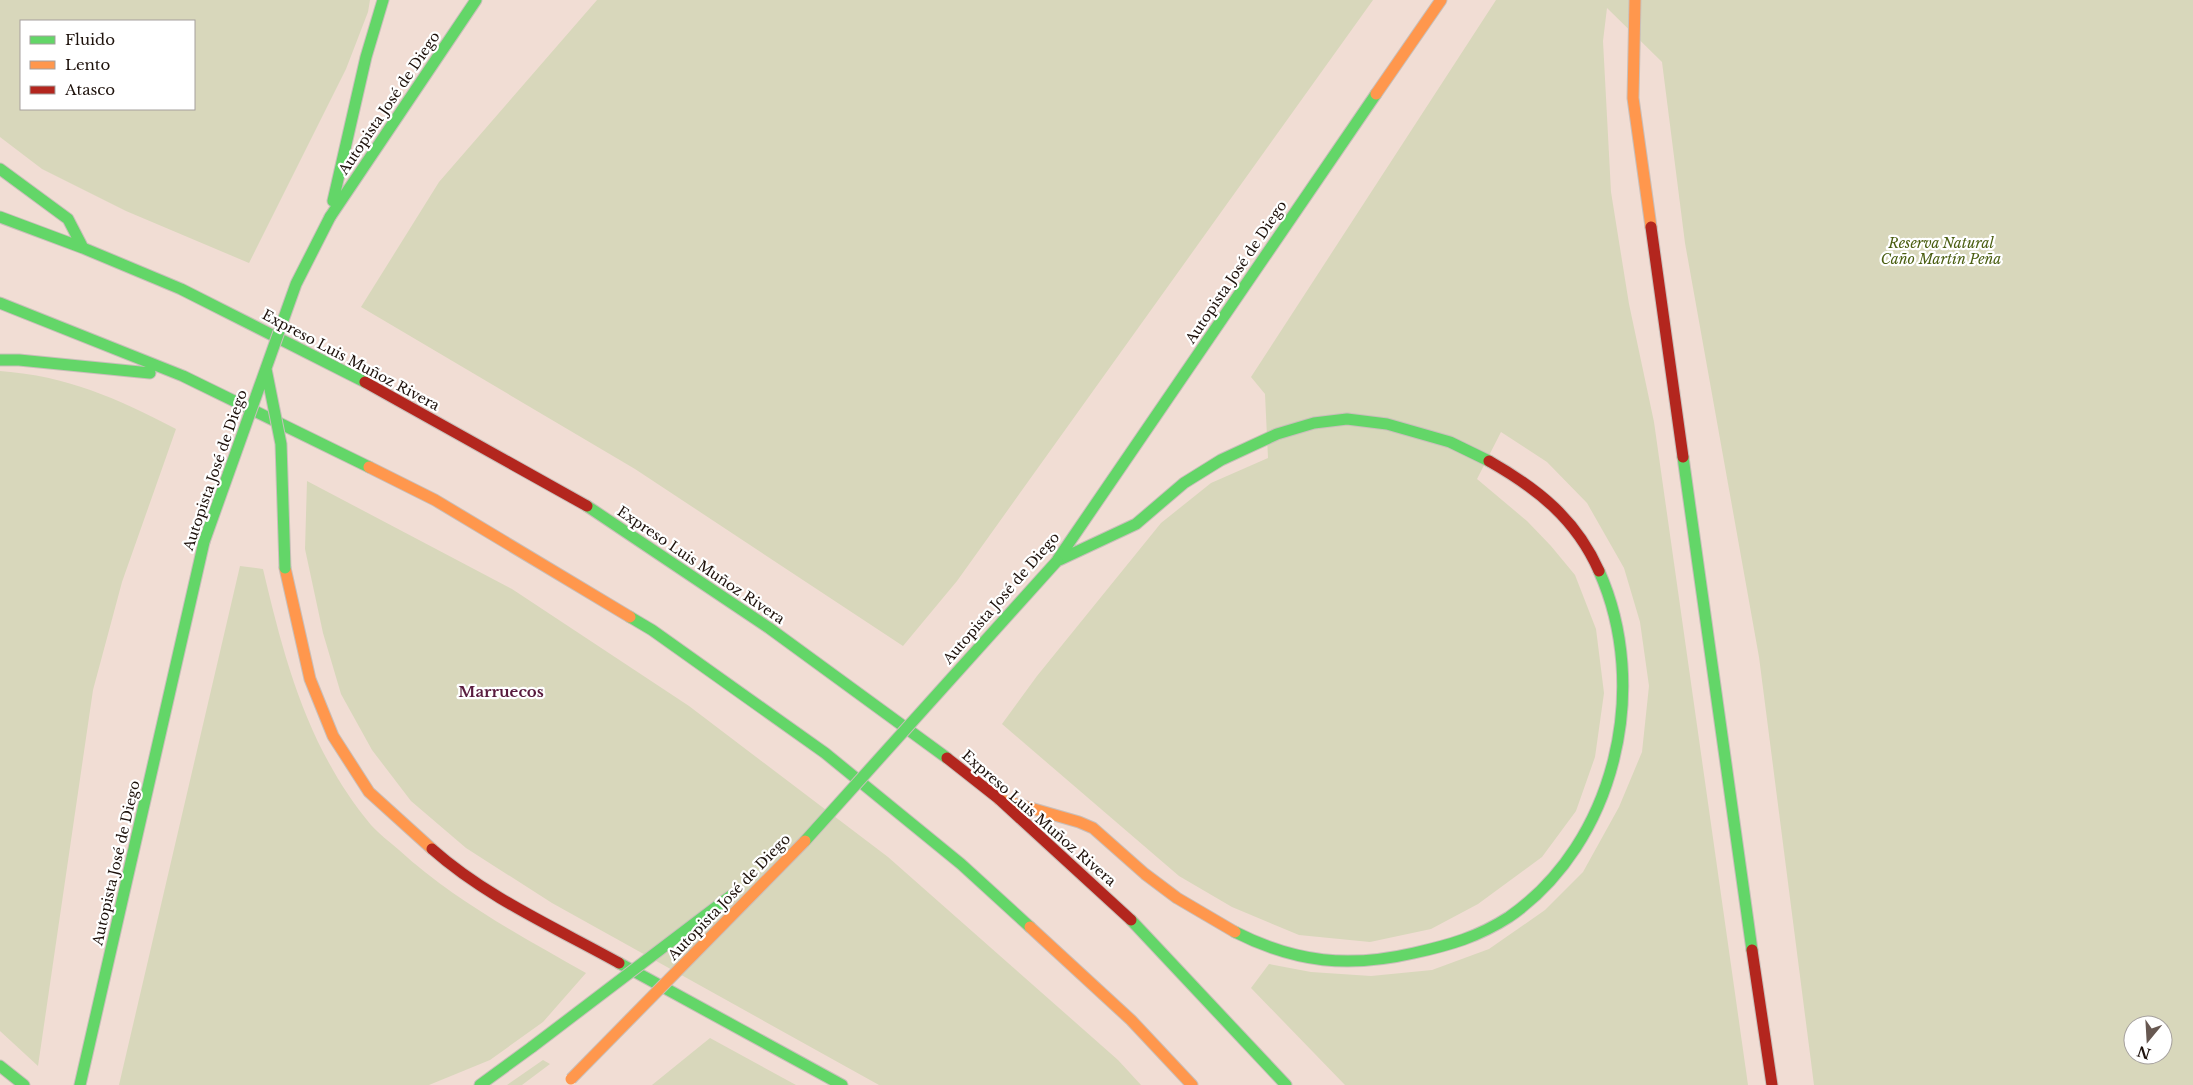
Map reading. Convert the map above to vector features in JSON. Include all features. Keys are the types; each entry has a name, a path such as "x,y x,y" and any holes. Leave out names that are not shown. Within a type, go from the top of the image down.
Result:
{"highway":[{"path":"330,217 366,57 383,0"},
{"name":"Autopista José de Diego","path":"80,1085 204,542 296,284 330,217 476,0"},
{"name":"Autopista José de Diego","path":"568,1082 816,829 1057,561 1441,0"},
{"path":"1635,0 1633,98 1739,862 1772,1085"},
{"path":"0,169 68,219 83,248"},
{"name":"Expreso Luis Muñoz Rivera","path":"0,218 83,248 180,288 368,384 572,496 769,628 952,762 999,800 1124,913 1286,1085"},
{"path":"0,303 183,376 435,500 652,630 825,753 961,864 1131,1020 1192,1085"},
{"path":"0,360 19,360 183,376"},
{"path":"266,369 282,444 285,568 310,679 333,736 369,792 449,864 510,903 842,1085"},
{"path":"999,800 1090,826 1157,883 1215,922 1271,948 1339,962 1380,961 1454,945 1491,927 1522,908 1550,882 1579,843 1602,798 1615,762 1624,703 1623,664 1617,623 1603,578 1589,548 1564,516 1534,488 1468,448 1402,426 1332,419 1297,427 1219,461 1192,477 1135,524 1057,561"},
{"path":"480,1085 616,985 816,829"},
{"path":"0,1066 24,1085"}],"green space":[{"path":"0,0 370,0 368,12 346,69 249,263 126,211 42,169 0,137"},
{"path":"597,0 1373,0 957,581 903,646 635,469 361,307 439,182"},
{"name":"Reserva Natural Caño Martín Peña","path":"1496,0 2193,0 2193,1085 1814,1085 1759,657 1685,243 1662,62 1607,8 1603,41 1611,192 1629,304 1654,422 1748,1085 1345,1085 1251,988 1269,964 1311,972 1371,976 1432,970 1489,949 1545,910 1583,872 1619,807 1642,752 1649,686 1640,622 1624,568 1587,503 1547,462 1501,432 1477,479 1527,521 1575,575 1596,629 1604,693 1595,757 1576,811 1542,857 1478,904 1431,929 1370,942 1299,935 1232,907 1179,876 1002,724 1037,676 1161,523 1211,483 1268,458 1265,394 1251,377"},
{"path":"0,371 70,383 112,398 176,429 122,582 93,690 38,1066 0,1031"},
{"path":"307,481 512,589 689,706 888,857 1118,1060 1141,1085 879,1085 552,903 466,848 411,801 372,750 341,694 323,633 305,549"},
{"path":"240,566 263,569 290,671 315,735 349,796 371,825 420,868 466,902 586,973 543,1022 490,1060 429,1085 119,1085"},
{"path":"710,1038 796,1085 652,1085"},
{"path":"543,1060 550,1064 522,1085 507,1085"}],"traffic: fast":[{"path":"333,201 366,57 383,0"},
{"path":"330,217 476,0"},
{"path":"1058,559 1376,94"},
{"path":"0,169 68,219 83,248"},
{"path":"0,217 83,248 181,289 365,382"},
{"path":"204,542 296,284 330,217"},
{"path":"0,303 183,376 369,467"},
{"path":"0,360 19,360 150,373"},
{"path":"266,369 281,444 285,568"},
{"path":"1057,561 1136,524 1184,483 1221,460 1277,434 1314,423 1347,419 1387,424 1450,442 1489,461"},
{"path":"1683,457 1752,950"},
{"path":"587,506 769,628 947,758"},
{"path":"80,1085 204,542"},
{"path":"805,841 1057,561"},
{"path":"1235,932 1280,950 1323,960 1345,961 1390,958 1452,943 1486,930 1509,917 1546,886 1576,848 1598,806 1614,760 1622,712 1622,664 1614,616 1599,571"},
{"path":"630,617 652,630 825,753 961,864 1030,927"},
{"path":"532,1047 732,895"},
{"path":"1131,920 1286,1085"},
{"path":"619,963 842,1085"},
{"path":"480,1085 532,1047"},
{"path":"0,1066 24,1085"}],"traffic: slow":[{"path":"1376,94 1441,0"},
{"path":"1635,0 1633,98 1651,227"},
{"path":"369,467 435,500 630,617"},
{"path":"285,568 310,679 333,736 369,792 432,849"},
{"path":"999,799 1079,822 1093,828 1145,874 1177,898 1235,932"},
{"path":"571,1079 805,841"},
{"path":"1030,927 1131,1020 1192,1085"}],"traffic: jam":[{"path":"1651,227 1683,457"},
{"path":"365,382 587,506"},
{"path":"1489,461 1524,483 1554,507 1579,536 1590,552 1599,571"},
{"path":"947,758 999,799 1131,920"},
{"path":"432,849 498,897 619,963"},
{"path":"1752,950 1772,1085"}],"district":[{"name":"Marruecos","path":"501,691"}]}
